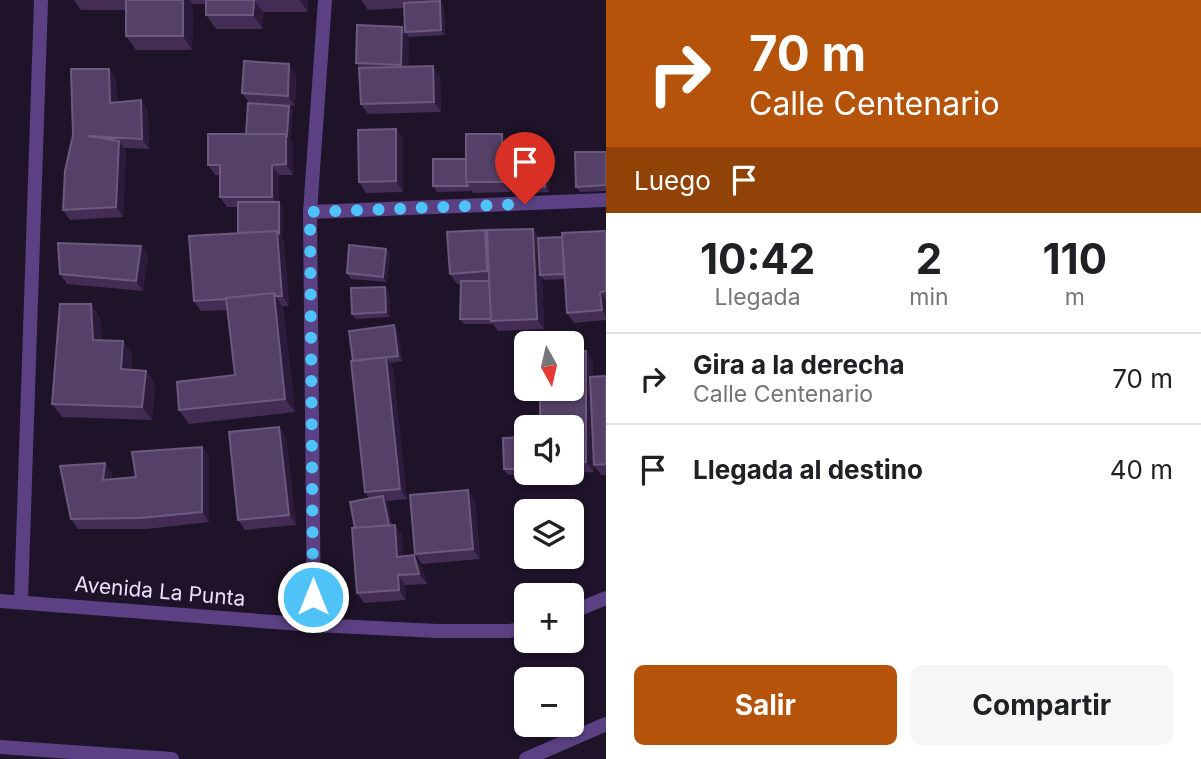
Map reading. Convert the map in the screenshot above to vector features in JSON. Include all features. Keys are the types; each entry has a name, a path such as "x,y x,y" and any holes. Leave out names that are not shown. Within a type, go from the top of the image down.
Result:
{"street":[{"path":"21,601 41,0"},
{"path":"314,625 310,212 325,0"},
{"path":"310,212 606,200"},
{"path":"584,607 606,598"},
{"name":"Avenida La Punta","path":"0,601 314,625 438,631 514,630"},
{"path":"526,759 606,724"},
{"path":"0,747 172,759"}],"building":[{"path":"126,0 183,0 183,36 126,36"},
{"path":"206,0 254,0 253,15 206,15"},
{"path":"440,1 441,30 405,32 404,3"},
{"path":"357,25 402,27 401,65 356,63"},
{"path":"244,61 289,64 288,96 242,93"},
{"path":"433,66 434,102 361,104 359,68"},
{"path":"71,69 109,69 110,103 141,100 142,139 88,136 119,141 116,207 63,210 65,171 73,135"},
{"path":"248,103 289,106 287,135 246,134"},
{"path":"396,129 396,181 359,182 358,130"},
{"path":"208,134 286,134 286,164 272,165 272,197 220,197 220,165 208,165"},
{"path":"466,134 502,134 502,182 466,182"},
{"path":"575,152 606,152 606,185 576,187"},
{"path":"511,155 545,155 545,187 511,187"},
{"path":"433,159 466,159 468,186 433,186"},
{"path":"238,202 279,202 279,233 238,233"},
{"path":"533,229 537,319 491,321 487,230"},
{"path":"485,230 487,271 450,274 447,232"},
{"path":"277,231 282,296 276,296 274,293 194,301 189,236"},
{"path":"606,231 606,291 600,292 602,310 567,313 562,233"},
{"path":"562,237 564,274 540,275 538,238"},
{"path":"58,243 141,246 136,281 60,274"},
{"path":"349,245 386,249 383,277 347,273"},
{"path":"461,281 489,281 491,319 460,319"},
{"path":"385,287 386,312 352,314 351,288"},
{"path":"274,293 285,399 179,410 177,382 235,375 226,298"},
{"path":"60,304 91,304 93,340 123,341 121,369 146,371 142,407 52,404"},
{"path":"394,325 398,356 353,361 349,331"},
{"path":"586,351 586,462 584,415 540,415 540,401 584,401"},
{"path":"386,357 400,489 365,492 351,361"},
{"path":"606,376 606,464 594,465 590,377"},
{"path":"279,427 289,515 238,520 229,432"},
{"path":"503,438 514,438 514,469 504,469"},
{"path":"202,447 202,512 140,518 71,519 60,466 105,463 103,480 136,477 132,452"},
{"path":"468,490 473,549 415,554 410,495"},
{"path":"383,496 389,525 355,528 350,502"},
{"path":"395,525 397,557 414,555 419,574 398,575 399,590 357,593 352,528"}],"route":[{"path":"313,597 310,212 525,204"}]}
